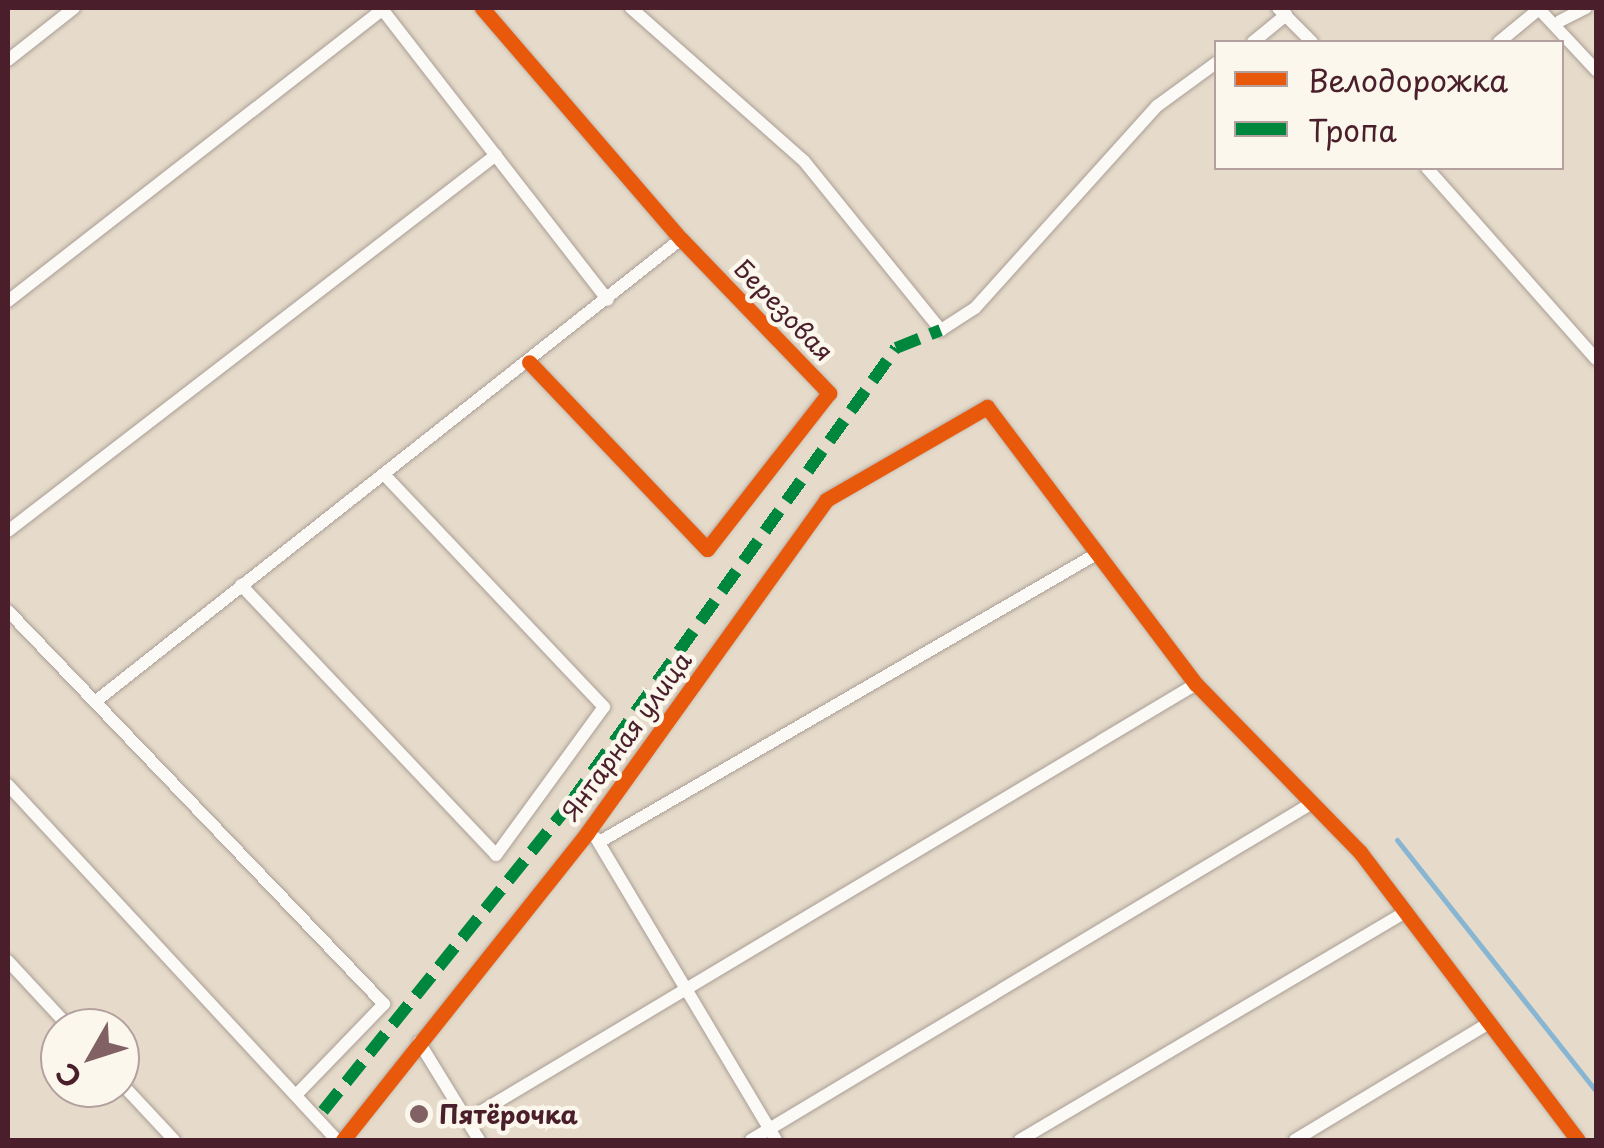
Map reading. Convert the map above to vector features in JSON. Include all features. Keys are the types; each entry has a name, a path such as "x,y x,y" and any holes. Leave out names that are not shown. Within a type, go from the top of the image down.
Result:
{"street":[{"path":"8,60 74,8"},
{"path":"8,301 383,8 608,300"},
{"name":"Березовая","path":"482,8 680,239 829,393 707,549 529,362"},
{"path":"632,8 804,161 941,330 974,308 1157,106 1214,64"},
{"path":"1501,40 1539,8 1560,21 1596,70"},
{"path":"1560,21 1586,8"},
{"path":"1255,40 1282,11 1310,40"},
{"path":"8,531 496,156"},
{"path":"1430,170 1596,359"},
{"path":"96,701 608,300 680,239"},
{"name":"Янтарная улица","path":"340,1140 587,833 826,500 987,407 1098,553 601,841"},
{"path":"241,585 496,855 604,707 384,474"},
{"path":"1098,553 1196,684 1312,803 1406,912 1578,1140"},
{"path":"8,610 384,1004 297,1094"},
{"path":"466,1120 1196,684"},
{"path":"8,786 340,1140"},
{"path":"752,1140 772,1135 1312,803"},
{"path":"587,833 601,841 689,984 772,1135"},
{"path":"1020,1140 1406,912"},
{"path":"8,961 51,1008"},
{"path":"1295,1140 1489,1023"},
{"path":"419,1042 479,1140"},
{"path":"140,1103 174,1140"}],"waterway":[{"path":"1397,840 1596,1091"}],"marked path":[{"path":"323,1111 571,802 896,348 941,330"}],"cycle path":[{"path":"482,8 681,239 829,393 707,549 529,362"},
{"path":"343,1140 587,833 826,500 987,407 1196,684 1360,852 1578,1140"}],"place":[{"name":"Пятёрочка","path":"419,1114"}]}
